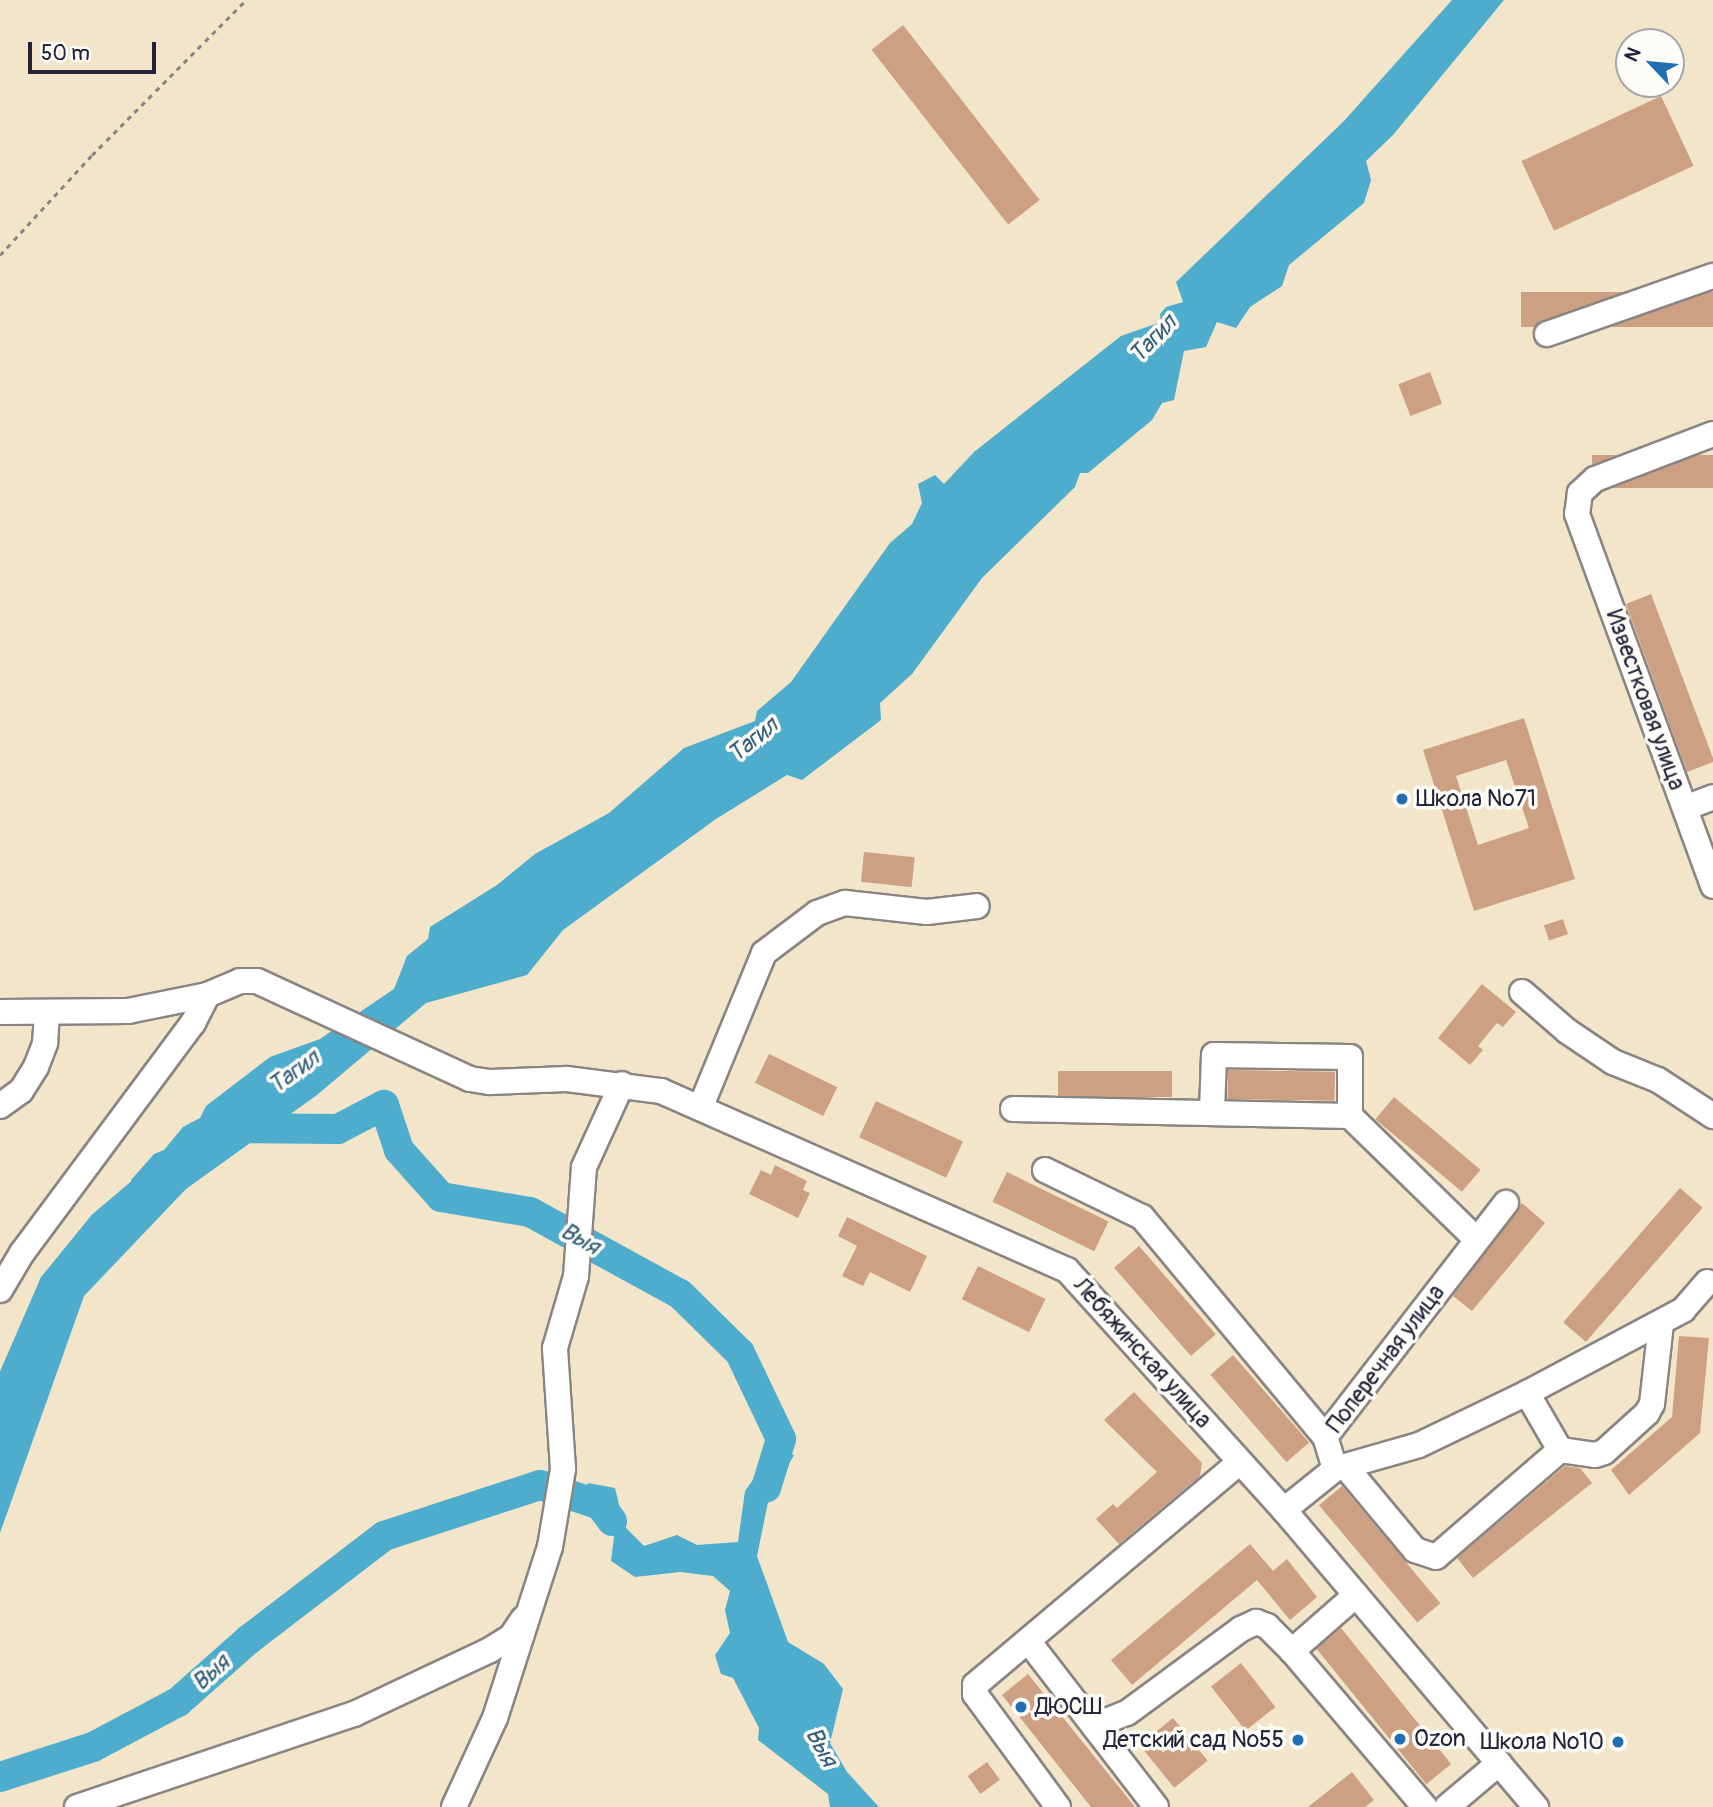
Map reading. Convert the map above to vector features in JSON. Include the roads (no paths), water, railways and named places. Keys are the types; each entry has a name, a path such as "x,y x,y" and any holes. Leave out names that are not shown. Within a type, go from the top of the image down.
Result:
{"street":[{"path":"1547,334 1713,276"},
{"name":"Известковая улица","path":"1713,434 1595,479 1580,493 1577,514 1713,886"},
{"path":"1685,808 1713,797"},
{"path":"701,1106 764,953 817,913 845,903 928,912 977,906"},
{"name":"Лебяжинская улица","path":"207,995 240,981 270,985 450,1073 490,1082 537,1077 622,1084 661,1091 701,1106 1067,1270 1284,1510 1536,1807"},
{"path":"1522,992 1567,1031 1613,1062 1658,1080 1713,1116"},
{"path":"0,1012 128,1011 207,995"},
{"path":"0,1290 22,1253 193,1023 207,995"},
{"path":"0,1106 21,1091 36,1068 45,1043 47,1013"},
{"path":"1212,1112 1214,1055 1350,1057 1350,1116"},
{"path":"454,1807 495,1718 531,1608 558,1509 563,1469 553,1367 558,1329 576,1276 581,1201 592,1141 622,1084"},
{"path":"1013,1110 1350,1116 1476,1240"},
{"path":"1045,1170 1142,1217 1325,1437"},
{"name":"Поперечная улица","path":"1284,1510 1340,1468 1325,1437 1506,1203"},
{"path":"1661,1324 1652,1404 1647,1413 1604,1452 1595,1455 1560,1450 1436,1558 1415,1550 1340,1468 1419,1445 1527,1393 1661,1324 1683,1310 1711,1281"},
{"path":"1527,1393 1560,1450"},
{"path":"1058,1807 975,1694 975,1685 1240,1462"},
{"path":"1292,1651 1356,1595"},
{"path":"77,1807 354,1714 490,1650 511,1637 531,1608"},
{"path":"1094,1726 1127,1713 1241,1629 1256,1622 1267,1626 1292,1651 1425,1807"},
{"path":"1029,1642 1156,1807"},
{"path":"1447,1807 1499,1763"}],"water":[{"path":"1452,0 1504,0 1393,135 1366,161 1371,180 1364,203 1289,265 1282,286 1250,307 1236,328 1217,322 1206,347 1184,351 1174,400 1162,403 1152,420 1088,473 1080,473 1075,487 982,578 912,674 880,703 881,720 802,780 787,775 716,819 563,930 527,975 426,1003 317,1095 186,1189 84,1296 0,1533 0,1382 41,1327 61,1273 119,1218 117,1202 132,1189 131,1180 154,1154 164,1150 183,1127 200,1118 206,1106 270,1057 320,1039 394,989 407,956 428,939 430,927 497,885 535,854 609,813 684,748 755,721 757,711 791,682 890,543 912,524 922,503 918,484 935,475 944,484 974,452 1121,336 1161,322 1160,314 1166,307 1183,302 1176,282 1344,121"},
{"path":"776,1448 794,1455 768,1502 757,1556 788,1642 824,1664 843,1689 830,1743 847,1772 879,1807 830,1807 828,1794 758,1740 759,1728 733,1678 721,1674 715,1655 730,1633 725,1610 730,1591 713,1576 680,1572 635,1577 611,1561 614,1537 601,1514 579,1502 588,1483 615,1488 624,1526 644,1546 677,1535 697,1545 738,1542 745,1491"}],"waterway":[{"name":"Выя","path":"234,1128 338,1129 384,1105 399,1150 441,1197 530,1212 680,1294 740,1353 781,1439 766,1488"},
{"name":"Тагил","path":"0,1409 54,1285 103,1225 150,1185"},
{"name":"Выя","path":"0,1777 93,1747 178,1702 248,1640 384,1536 540,1485 600,1505 612,1521"}],"place":[{"name":"Школа №71","path":"1402,799"},
{"name":"ДЮСШ","path":"1021,1707"},
{"name":"Ozon","path":"1400,1739"},
{"name":"Детский сад №55","path":"1298,1740"},
{"name":"Школа №10","path":"1618,1742"}]}
